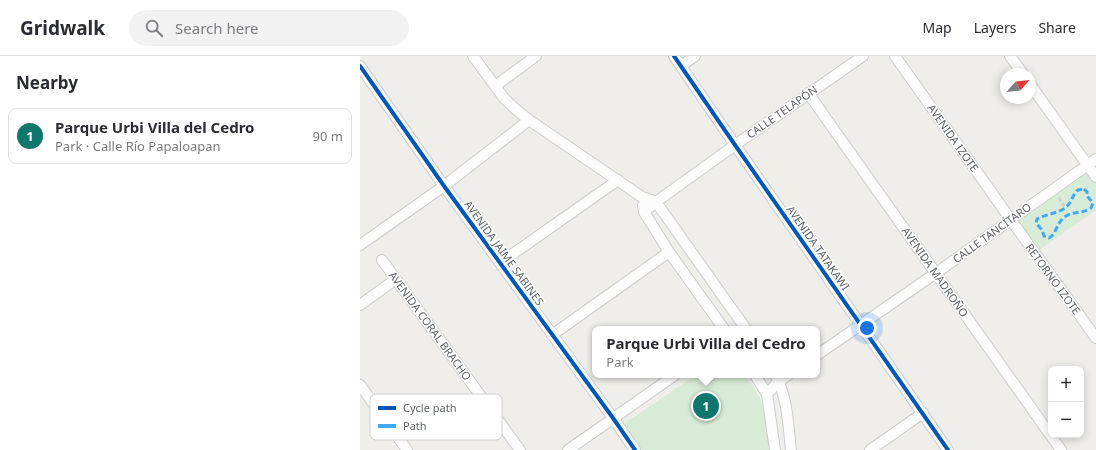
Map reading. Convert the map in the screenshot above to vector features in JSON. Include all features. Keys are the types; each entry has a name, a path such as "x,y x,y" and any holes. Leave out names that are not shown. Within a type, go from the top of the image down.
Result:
{"street":[{"path":"473,56 504,98 528,120 642,197 656,202 744,326"},
{"path":"495,86 536,56"},
{"name":"AVENIDA TATAKAWI","path":"674,56 948,450"},
{"path":"681,66 695,56"},
{"name":"CALLE TELAPÓN","path":"644,212 735,145 863,56"},
{"name":"AVENIDA IZOTE","path":"895,56 1010,220"},
{"path":"1010,56 1019,68"},
{"name":"AVENIDA JAIME SABINES","path":"360,66 444,186 635,450"},
{"path":"1036,92 1092,162 1096,177"},
{"name":"AVENIDA MADROÑO","path":"808,94 1061,450"},
{"path":"360,245 444,186 528,120"},
{"name":"CALLE TANCÍTARO","path":"820,353 936,273 1092,162"},
{"path":"500,263 618,180"},
{"path":"642,197 644,212 722,326"},
{"name":"RETORNO IZOTE","path":"1010,220 1096,338"},
{"path":"552,335 670,252"},
{"name":"AVENIDA CORAL BRACHO","path":"382,260 479,394"},
{"path":"360,305 396,279"},
{"path":"568,450 671,378"},
{"path":"757,378 767,394 775,450"},
{"path":"767,394 777,378"},
{"path":"777,378 785,402 790,450"},
{"path":"360,385 370,399"},
{"path":"870,450 923,413"},
{"name":"AVENIDA CORAL BRACHO","path":"502,425 520,450"},
{"path":"400,440 407,450"}],"green space":[{"path":"1087,171 1096,183 1096,210 1038,251 1016,222"},
{"path":"692,378 747,378 760,398 765,414 769,450 640,450 622,425"}],"marked path":[{"path":"1084,189 1087,192 1087,196 1093,203 1091,208 1066,216 1060,221 1052,236 1049,238 1044,236 1042,230 1036,223 1037,219 1065,208 1069,204 1074,194 1078,190 1084,189"}],"cycle path":[{"path":"674,56 948,450"},
{"path":"360,66 444,186 635,450"}],"place":[{"name":"Parque Urbi Villa del Cedro","path":"706,406"}]}
